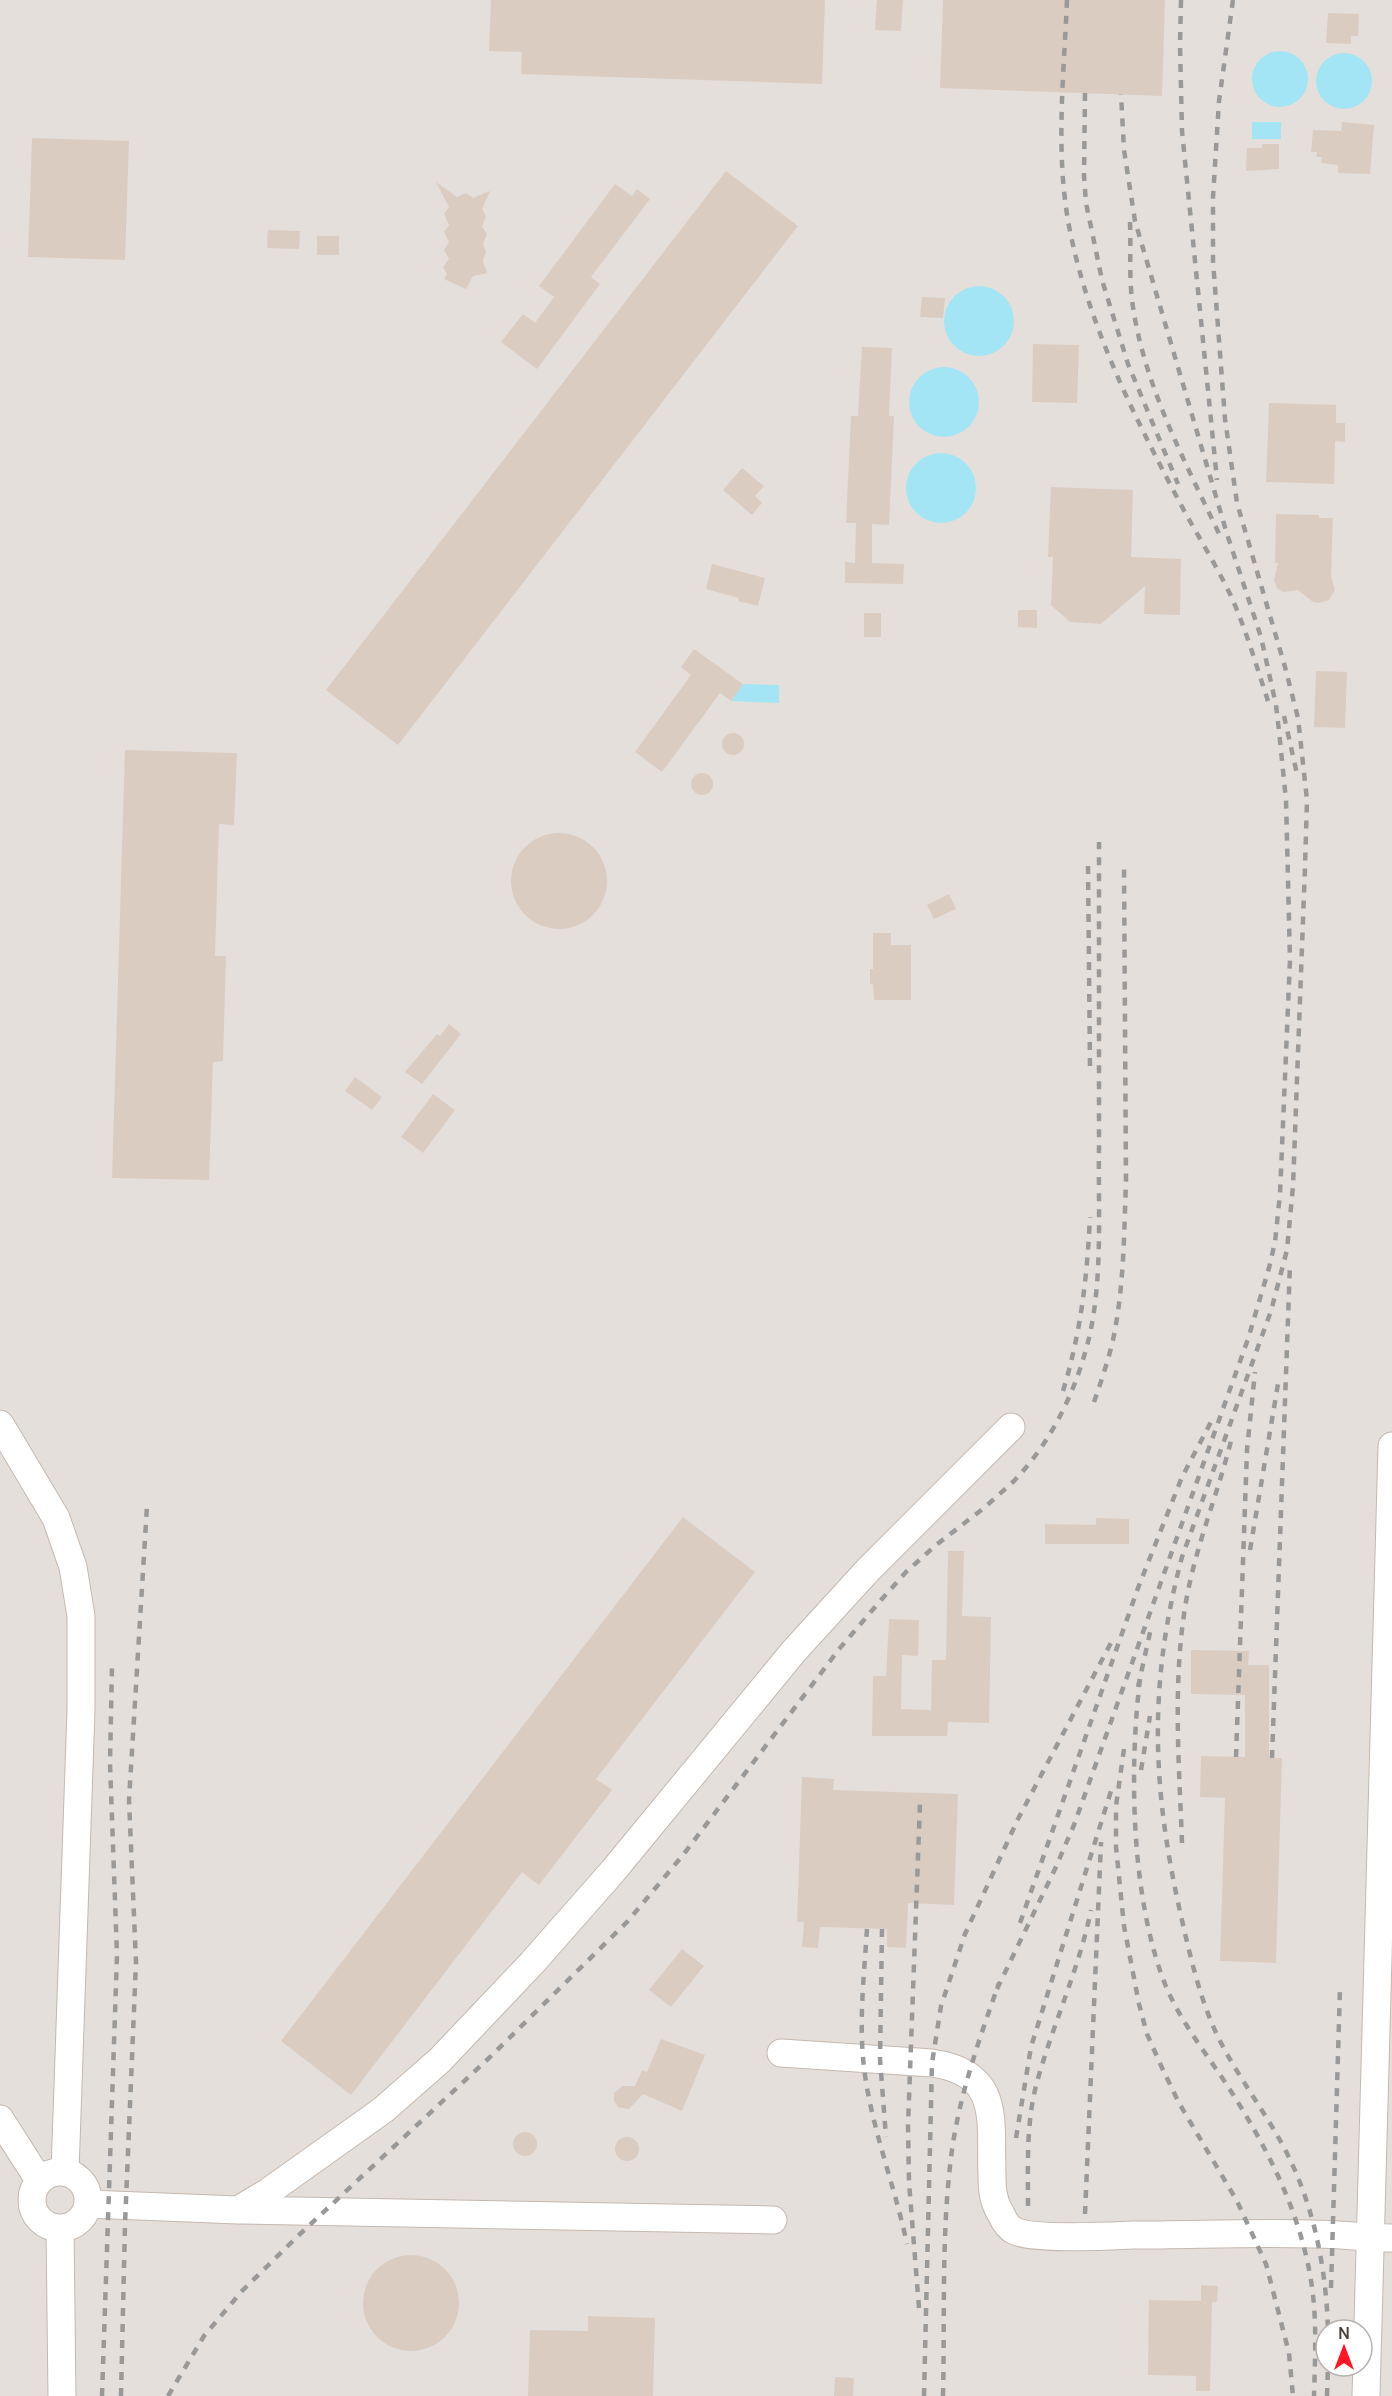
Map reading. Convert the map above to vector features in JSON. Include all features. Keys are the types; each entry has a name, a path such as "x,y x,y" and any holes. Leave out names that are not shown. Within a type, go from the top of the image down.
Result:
{"lane":[{"path":"0,1425 56,1518 73,1567 81,1617 81,1710 52,2176"},
{"path":"238,2210 268,2192 383,2110 469,2031 613,1871 794,1651 867,1570 1011,1427"},
{"path":"1366,2396 1381,2238 1392,1446"},
{"path":"781,2053 932,2063 945,2065 970,2075 981,2086 989,2105 996,2208 1008,2226 1015,2231 1026,2234 1084,2236 1316,2234 1381,2238"},
{"path":"0,2119 52,2176"},
{"path":"72,2174 85,2186 88,2204 78,2221 70,2226 60,2228 50,2226 42,2222 36,2214 32,2196 52,2176 72,2174"},
{"path":"88,2204 238,2210 773,2220"},
{"path":"60,2228 62,2396"}],"shaded area":[{"path":"0,0 1392,0 1392,2396 0,2396"}],"water":[{"path":"1274,51 1286,51 1296,55 1304,63 1308,79 1304,95 1296,103 1286,107 1274,107 1264,103 1256,95 1252,85 1252,73 1256,63 1264,55"},
{"path":"1338,53 1350,53 1360,57 1368,65 1372,81 1368,97 1360,105 1350,109 1338,109 1328,105 1320,97 1316,87 1316,75 1320,65 1328,57"},
{"path":"1252,122 1281,122 1281,139 1252,139"},
{"path":"979,286 992,289 1004,296 1011,308 1014,321 1011,334 1004,346 992,353 979,356 966,353 954,346 947,334 944,321 947,308 954,296 966,289"},
{"path":"944,367 957,370 969,377 976,389 979,402 976,415 969,427 957,434 944,437 931,434 919,427 912,415 909,402 912,389 919,377 931,370"},
{"path":"941,453 954,456 966,463 973,475 976,488 973,501 966,513 954,520 941,523 928,520 916,513 909,501 906,488 909,475 916,463 928,456"},
{"path":"743,684 779,685 779,703 731,701"}],"building":[{"path":"491,0 825,0 822,84 521,74 522,52 489,51"},
{"path":"877,0 903,0 901,31 875,30"},
{"path":"943,0 1165,0 1162,96 940,88"},
{"path":"1328,13 1359,14 1358,36 1351,36 1351,44 1326,43"},
{"path":"1342,122 1374,125 1370,174 1338,173 1338,165 1321,163 1322,157 1316,157 1317,152 1311,152 1313,130 1341,131"},
{"path":"32,138 129,141 125,260 28,257"},
{"path":"1262,144 1279,144 1279,169 1246,171 1247,148 1262,148"},
{"path":"726,171 798,226 398,745 326,690"},
{"path":"436,182 457,197 466,193 473,198 490,191 482,209 486,216 482,227 487,234 483,244 486,252 483,261 487,273 473,276 466,289 444,279 447,274 443,267 449,259 444,250 449,242 444,232 449,225 444,214 449,207"},
{"path":"615,184 632,196 637,189 650,199 591,277 600,284 537,369 501,342 523,314 535,323 554,297 539,286"},
{"path":"268,230 300,231 299,249 267,248"},
{"path":"317,236 339,236 339,255 317,255"},
{"path":"922,297 945,298 943,318 920,317"},
{"path":"1033,344 1079,345 1077,403 1032,402"},
{"path":"862,347 892,348 889,416 894,416 889,525 872,524 872,563 904,564 903,584 845,583 845,562 855,563 856,523 846,523 851,416 858,416"},
{"path":"1269,403 1336,405 1336,423 1345,423 1345,442 1335,441 1334,484 1266,482"},
{"path":"742,468 764,486 755,496 762,503 752,515 723,490"},
{"path":"1051,487 1133,490 1131,557 1181,559 1180,615 1144,614 1145,586 1101,624 1070,622 1051,605 1053,557 1048,557"},
{"path":"1276,514 1319,515 1319,518 1333,518 1331,576 1335,590 1329,600 1313,602 1298,590 1283,592 1277,588 1274,580 1278,563 1275,563"},
{"path":"712,564 765,578 758,606 706,589"},
{"path":"1018,610 1037,610 1037,628 1018,627"},
{"path":"864,613 881,613 881,637 864,637"},
{"path":"694,649 743,684 731,701 720,693 662,772 635,752 691,675 681,667"},
{"path":"1316,671 1347,672 1345,728 1314,727"},
{"path":"733,733 741,736 744,744 741,752 733,755 725,752 722,744 725,736"},
{"path":"125,750 237,753 234,825 219,824 215,956 226,956 223,1061 213,1062 209,1180 112,1178"},
{"path":"702,773 710,776 713,784 710,792 702,795 694,792 691,784 694,776"},
{"path":"559,833 577,837 593,847 603,863 607,881 603,899 593,915 577,925 559,929 541,925 525,915 515,899 511,881 515,863 525,847 541,837"},
{"path":"949,894 956,909 934,919 927,905"},
{"path":"873,933 891,933 891,945 911,945 911,1000 874,1000 873,984 870,984 870,969 873,969"},
{"path":"449,1024 461,1034 422,1084 405,1072 437,1034 440,1036"},
{"path":"355,1077 382,1097 372,1110 345,1091"},
{"path":"433,1094 455,1110 423,1153 401,1137"},
{"path":"683,1517 755,1572 596,1779 612,1790 539,1885 522,1872 351,2095 281,2041"},
{"path":"1096,1518 1129,1519 1129,1544 1045,1544 1045,1524 1096,1525"},
{"path":"948,1551 964,1551 962,1616 991,1617 989,1723 948,1722 947,1736 872,1736 873,1676 886,1676 889,1619 919,1620 918,1656 902,1655 901,1709 931,1710 932,1660 946,1660"},
{"path":"1191,1650 1249,1651 1248,1665 1269,1665 1269,1758 1282,1758 1276,1963 1220,1961 1225,1798 1200,1797 1201,1756 1245,1757 1245,1695 1191,1694"},
{"path":"802,1777 834,1779 833,1790 958,1794 954,1905 908,1903 906,1948 887,1947 887,1929 820,1927 818,1948 802,1947 804,1922 797,1922"},
{"path":"682,1949 704,1966 671,2007 649,1990"},
{"path":"661,2039 705,2055 682,2111 643,2094 629,2109 618,2107 614,2101 614,2093 623,2086 635,2086 642,2070 647,2072"},
{"path":"525,2132 533,2136 537,2144 533,2152 525,2156 517,2152 513,2144 517,2136"},
{"path":"627,2137 635,2141 639,2149 635,2157 627,2161 619,2157 615,2149 619,2141"},
{"path":"411,2255 429,2259 445,2269 455,2285 459,2303 455,2321 445,2337 429,2347 411,2351 393,2347 377,2337 367,2321 363,2303 367,2285 377,2269 393,2259"},
{"path":"1201,2285 1218,2286 1217,2302 1212,2302 1210,2391 1196,2391 1196,2376 1148,2375 1149,2300 1201,2301"},
{"path":"588,2316 655,2318 653,2396 528,2396 530,2330 588,2331"},
{"path":"835,2377 854,2378 853,2396 834,2396"}],"railway":[{"path":"1067,0 1061,141 1062,170 1069,226 1077,263 1100,334 1114,368 1163,470 1230,594 1268,701"},
{"path":"1181,0 1182,131 1217,480"},
{"path":"1233,0 1219,101 1213,197 1213,261 1225,419 1237,503 1298,718 1307,800 1293,1186 1287,1250 1271,1311 1182,1557 1163,1649 1158,1736 1164,1824 1188,1948 1202,1995 1220,2041 1281,2142 1302,2187 1321,2257 1328,2318"},
{"path":"1085,93 1086,203 1102,280 1128,364 1178,484"},
{"path":"997,1989 1074,1825 1248,1339 1275,1242 1280,1194 1290,960 1286,800 1276,705 1261,637 1227,534 1135,221 1124,150 1121,94"},
{"path":"1130,222 1132,300 1146,363 1168,423 1222,540"},
{"path":"1284,716 1297,774"},
{"path":"168,2396 204,2336 242,2291 489,2058 628,1921 683,1855 840,1648 881,1600 906,1572 936,1545 984,1508 1014,1481 1028,1466 1051,1432 1070,1396 1084,1358 1093,1315 1098,1267 1099,842"},
{"path":"1088,866 1090,1067"},
{"path":"1094,1402 1113,1340 1123,1261 1126,1181 1124,866"},
{"path":"1063,1391 1082,1305 1090,1217"},
{"path":"1272,1758 1290,1264"},
{"path":"1236,1757 1247,1450 1255,1372"},
{"path":"1250,1550 1279,1378"},
{"path":"1020,1923 1138,1588 1182,1477 1211,1422"},
{"path":"1182,1843 1178,1750 1179,1657 1182,1627 1196,1557 1231,1441"},
{"path":"121,2396 125,2224 136,1962 129,1800 147,1506"},
{"path":"1138,1687 1151,1628"},
{"path":"924,2396 932,2063 941,2006 965,1934 1018,1819 1113,1639"},
{"path":"102,2396 117,1955 110,1763 112,1665"},
{"path":"1140,1679 1134,1753 1134,1792 1139,1873 1145,1913 1154,1950 1172,1999 1248,2118 1293,2211 1307,2261 1314,2301 1314,2396"},
{"path":"1141,1770 1150,1716"},
{"path":"1124,1749 1116,1806 1116,1847 1124,1926 1139,2004 1147,2034 1179,2103 1237,2201 1266,2264 1289,2353 1293,2396"},
{"path":"1016,2138 1031,2047 1111,1791"},
{"path":"919,2308 909,2182 908,2125 920,1803"},
{"path":"1085,2214 1101,1842"},
{"path":"1028,2206 1028,2144 1033,2097 1043,2060 1080,1954 1091,1910"},
{"path":"867,1929 862,2020 865,2075 873,2117 907,2244"},
{"path":"882,1929 880,2059 886,2137"},
{"path":"943,2396 946,2211 952,2150 965,2086 999,1983"},
{"path":"1331,2288 1340,1988"},
{"path":"1327,2396 1328,2378"}]}
